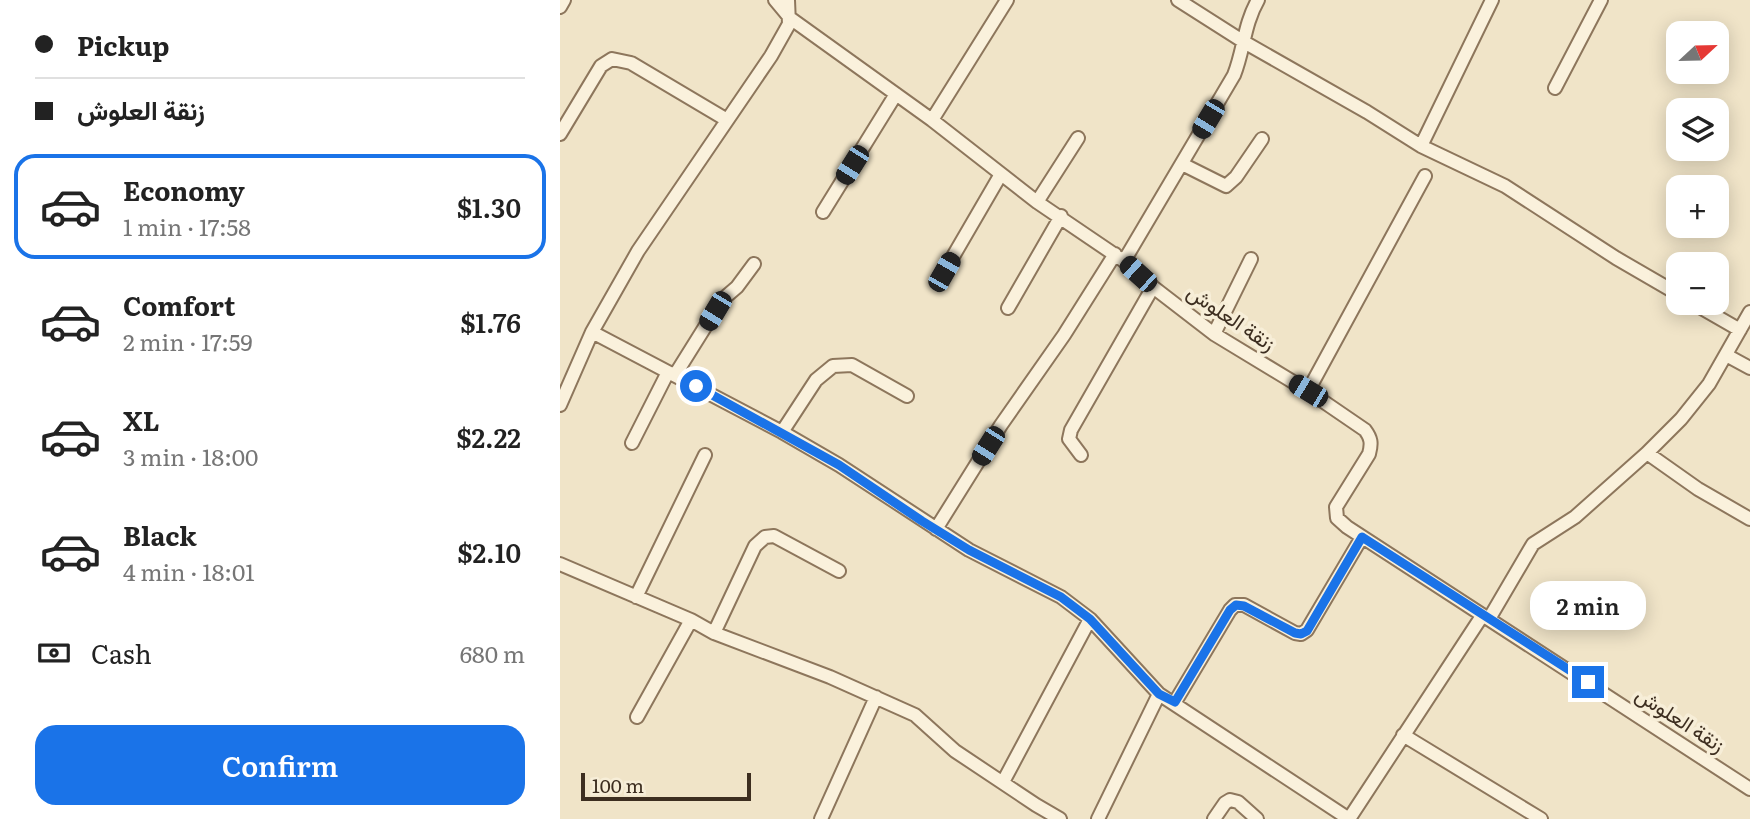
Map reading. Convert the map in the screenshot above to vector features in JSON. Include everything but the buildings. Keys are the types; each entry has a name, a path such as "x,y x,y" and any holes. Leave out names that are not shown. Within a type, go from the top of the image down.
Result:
{"street":[{"path":"560,7 564,0"},
{"name":"زنقة العلوش","path":"775,0 790,18 932,120 1037,202 1120,258 1213,334 1365,429 1372,444 1369,454 1336,507 1339,521 1750,789"},
{"path":"560,405 592,332 638,251 784,33 790,18 788,0"},
{"path":"932,120 1006,0"},
{"path":"1178,0 1421,146 1505,186 1666,287"},
{"path":"936,529 1000,425 1120,258 1182,164 1234,75 1241,58 1251,12 1258,0"},
{"path":"1421,146 1492,0"},
{"path":"1555,88 1601,0"},
{"path":"560,134 601,66 612,59 631,63 727,120"},
{"path":"823,212 896,94"},
{"path":"1037,202 1078,138"},
{"path":"1182,164 1226,186 1231,184 1262,139"},
{"path":"944,272 1001,174"},
{"path":"1308,391 1425,176"},
{"path":"1008,308 1061,216"},
{"path":"1213,334 1251,259"},
{"path":"632,443 672,373 723,299 737,287 754,264"},
{"path":"1081,455 1069,439 1071,430 1153,287"},
{"path":"592,332 782,432 839,465 969,550 1061,597 1090,619 1159,694 1175,702 1349,819 1533,544 1575,517 1647,453 1696,402 1750,312"},
{"path":"1714,315 1740,330"},
{"path":"1726,355 1750,368"},
{"path":"782,432 816,380 833,366 852,365 907,396"},
{"path":"1647,453 1698,489 1750,519"},
{"path":"636,597 705,455"},
{"path":"715,633 755,545 765,537 774,536 839,571"},
{"path":"1175,702 1230,610 1236,605 1244,606 1295,633 1307,631 1362,537"},
{"path":"560,564 715,633 915,715 955,751 1060,819"},
{"path":"1003,782 1090,619"},
{"path":"638,717 691,621"},
{"path":"1098,819 1159,694"},
{"path":"821,819 876,697"},
{"path":"1403,735 1541,819"},
{"path":"1214,819 1230,800 1238,802 1257,819"}],"route":[{"path":"696,386 839,465 969,550 1061,597 1090,619 1159,694 1175,702 1230,610 1236,605 1240,604 1295,633 1307,631 1362,537 1588,682"}]}
